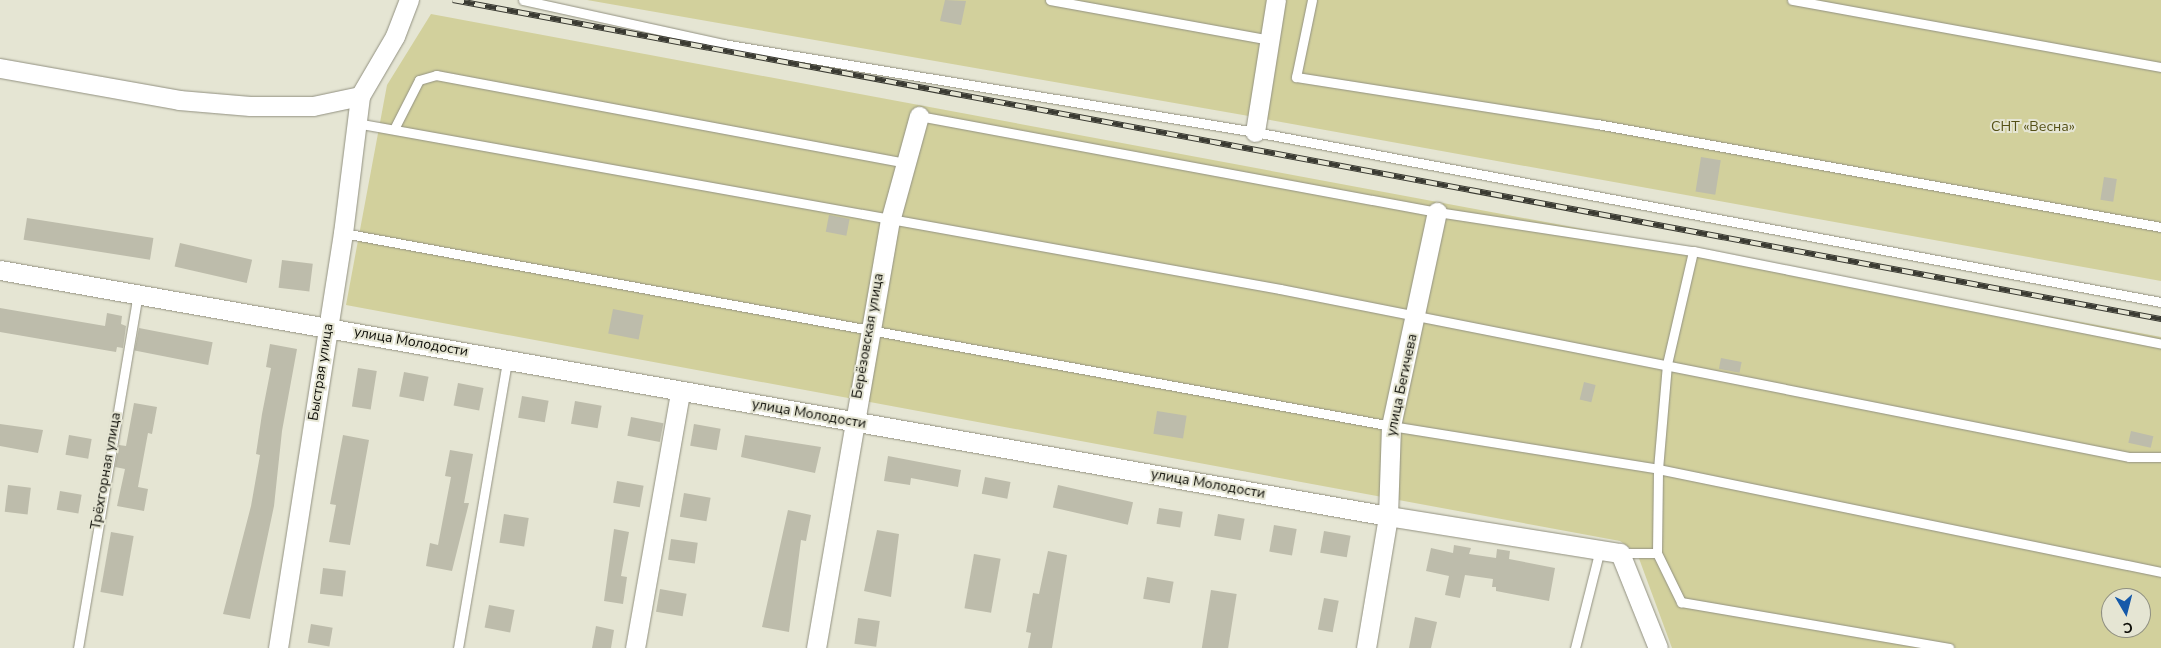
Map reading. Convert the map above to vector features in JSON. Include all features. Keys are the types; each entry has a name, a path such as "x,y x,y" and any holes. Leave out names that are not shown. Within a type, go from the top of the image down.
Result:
{"street":[{"path":"0,68 179,100 250,106 313,106 360,96 396,36 409,0"},
{"path":"1255,132 1276,0"},
{"name":"Быстрая улица","path":"278,648 343,233 360,96"},
{"name":"Берёзовская улица","path":"816,648 869,329 890,221 904,163 919,116"},
{"name":"улица Бегичева","path":"1366,648 1388,516 1391,426 1437,212"},
{"name":"улица Молодости","path":"0,270 1388,516 1620,553"},
{"path":"635,648 680,392"},
{"path":"1620,553 1658,648"}],"lane":[{"path":"523,0 723,44 1255,132 2161,302"},
{"path":"1050,0 1270,40"},
{"path":"1312,0 1296,77 1597,124 2161,227"},
{"path":"1792,0 2161,67"},
{"path":"394,129 420,80 436,75 904,163"},
{"path":"919,116 1437,212 1693,251 2161,344"},
{"path":"356,123 890,221 1280,289 1667,364 2129,457 2161,457"},
{"path":"343,233 1391,426 1658,469 2161,572"},
{"path":"1693,251 1667,364 1658,469 1657,553 1681,602 1949,648"},
{"name":"Трёхгорная улица","path":"78,648 138,295"},
{"path":"458,648 507,360"},
{"path":"1574,648 1600,549"},
{"path":"1620,553 1657,553"}],"green space":[{"name":"СНТ «Весна»","path":"587,0 2161,0 2161,281 1243,115"},
{"path":"431,14 2161,337 2161,648 1672,648 1637,553 1620,541 346,305 387,85"}],"building":[{"path":"945,0 966,1 961,25 940,21"},
{"path":"1701,157 1721,160 1715,195 1696,192"},
{"path":"2104,177 2117,179 2113,202 2100,200"},
{"path":"829,215 850,219 846,236 826,232"},
{"path":"27,218 153,238 150,260 24,240"},
{"path":"180,243 252,260 247,283 175,266"},
{"path":"282,260 313,264 309,292 279,288"},
{"path":"0,308 105,326 107,313 122,316 121,324 126,326 123,348 117,347 116,352 0,332"},
{"path":"613,309 643,315 639,339 608,334"},
{"path":"139,328 213,342 208,365 135,351"},
{"path":"270,344 297,349 282,431 274,506 250,619 223,614 251,506 260,455 256,454 271,368 266,367"},
{"path":"1721,358 1742,362 1740,373 1719,369"},
{"path":"358,368 377,371 371,409 352,407"},
{"path":"404,372 429,377 424,401 399,397"},
{"path":"1584,382 1596,385 1591,402 1580,399"},
{"path":"458,383 484,388 479,411 454,406"},
{"path":"522,396 549,401 545,422 518,418"},
{"path":"575,401 602,406 598,428 571,424"},
{"path":"134,403 157,407 152,434 148,433 138,487 148,489 144,511 117,506 125,469 115,467 119,445 126,446"},
{"path":"1157,411 1187,416 1183,438 1153,434"},
{"path":"631,417 663,423 660,442 627,436"},
{"path":"0,424 43,430 38,453 0,446"},
{"path":"694,424 721,429 717,450 690,446"},
{"path":"2131,431 2153,436 2151,448 2128,443"},
{"path":"69,435 92,439 88,459 66,455"},
{"path":"343,435 369,440 350,545 329,542 336,505 330,504"},
{"path":"745,435 821,447 815,473 741,457"},
{"path":"450,450 473,454 464,503 469,503 452,571 426,566 430,543 438,545 451,477 445,476"},
{"path":"888,456 961,470 958,487 911,478 910,485 884,481"},
{"path":"985,477 1011,482 1007,499 982,494"},
{"path":"617,481 644,486 640,507 613,503"},
{"path":"8,485 31,488 28,515 5,512"},
{"path":"1058,485 1133,502 1128,525 1053,507"},
{"path":"60,491 82,495 78,514 57,510"},
{"path":"684,493 711,498 706,521 680,517"},
{"path":"1159,508 1183,512 1180,528 1156,524"},
{"path":"788,510 811,515 806,541 801,540 789,632 762,627"},
{"path":"504,514 529,518 524,547 499,543"},
{"path":"1218,514 1245,519 1241,540 1214,536"},
{"path":"1274,525 1297,529 1292,556 1269,552"},
{"path":"614,529 629,532 621,576 627,577 623,604 604,601"},
{"path":"877,530 899,534 891,597 864,591"},
{"path":"1324,531 1351,536 1347,557 1320,553"},
{"path":"111,532 134,536 123,596 100,592"},
{"path":"671,539 698,543 695,564 668,560"},
{"path":"1454,545 1471,548 1469,554 1496,558 1497,549 1510,551 1509,559 1555,568 1549,601 1496,591 1496,587 1492,587 1493,579 1465,575 1460,598 1445,595 1449,576 1426,571 1431,548 1453,553"},
{"path":"1048,551 1067,555 1052,648 1028,648 1031,633 1026,632 1033,593 1039,594"},
{"path":"974,554 1001,559 991,613 964,608"},
{"path":"323,568 346,571 343,597 320,594"},
{"path":"1147,577 1174,582 1170,603 1143,599"},
{"path":"660,589 687,594 683,616 656,612"},
{"path":"1211,590 1237,594 1228,648 1202,648"},
{"path":"1324,598 1339,601 1333,632 1318,629"},
{"path":"489,605 515,610 510,633 485,628"},
{"path":"1415,617 1437,622 1431,648 1409,648"},
{"path":"858,618 880,621 876,647 854,644"},
{"path":"311,624 333,628 329,647 308,643"},
{"path":"596,626 614,630 611,648 592,648"}],"railway":[{"path":"453,0 2161,319"}]}
